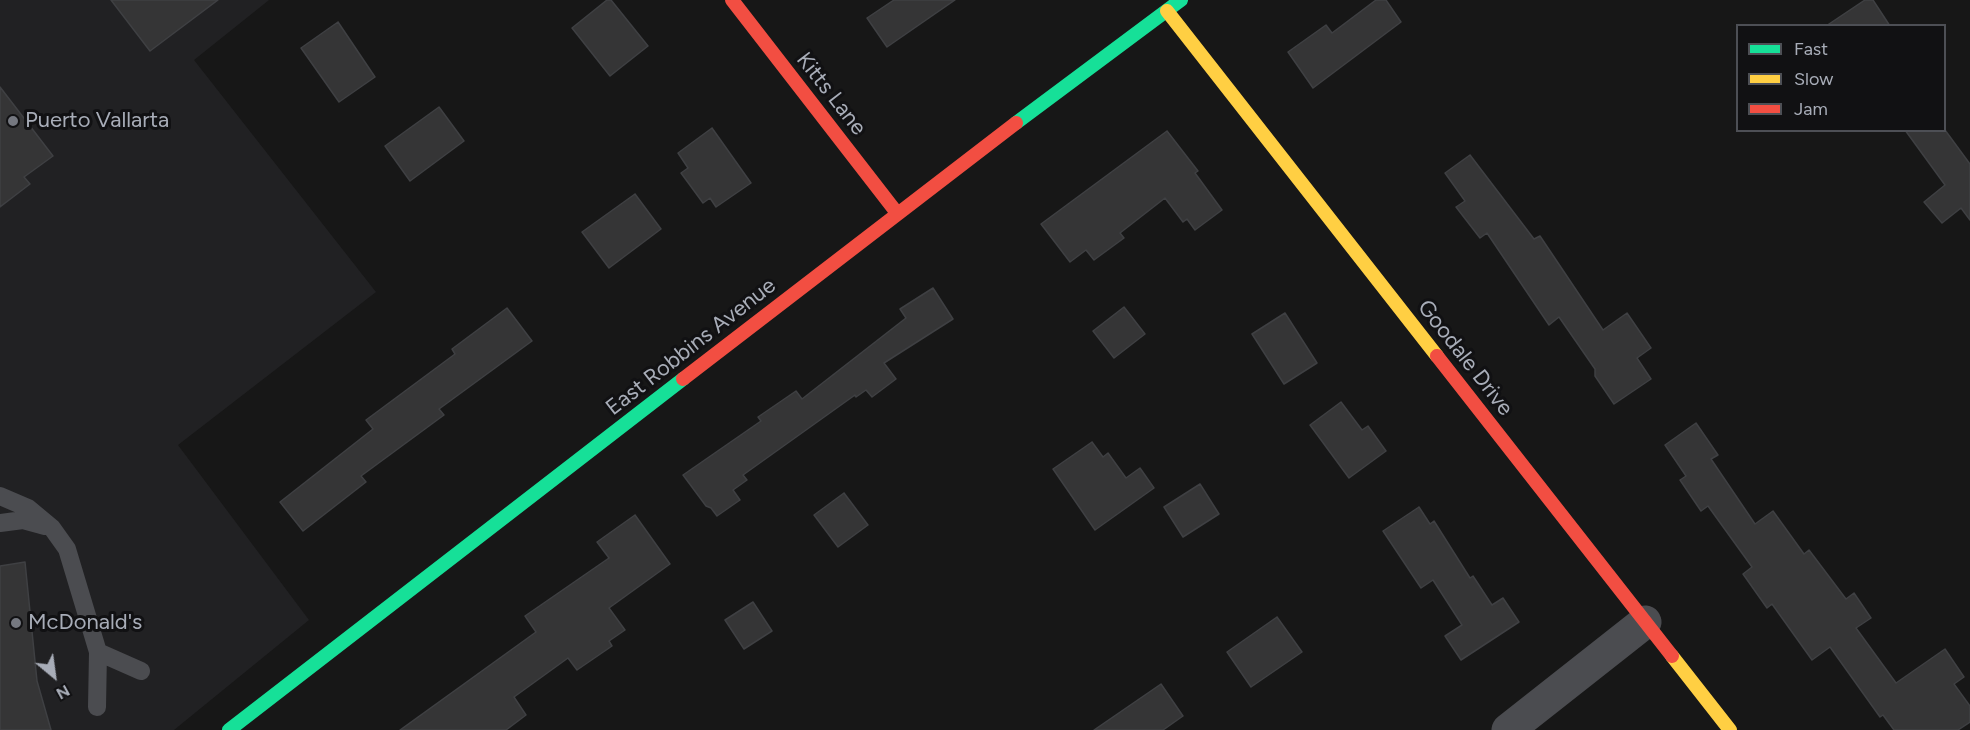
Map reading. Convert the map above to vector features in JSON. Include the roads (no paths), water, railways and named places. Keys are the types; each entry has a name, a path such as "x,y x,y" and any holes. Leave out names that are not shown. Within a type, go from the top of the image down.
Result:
{"main road":[{"name":"Kitts Lane","path":"732,0 897,213"},
{"name":"East Robbins Avenue","path":"229,730 897,213 1181,0"},
{"name":"Goodale Drive","path":"1167,11 1730,730"}],"street":[{"path":"1508,730 1645,622"}],"lane":[{"path":"0,496 28,508 52,528 67,549 98,652 97,706"},
{"path":"0,523 23,520 52,528"},
{"path":"98,652 141,671"}],"place":[{"name":"Puerto Vallarta","path":"13,121"},
{"name":"McDonald's","path":"16,623"}]}
